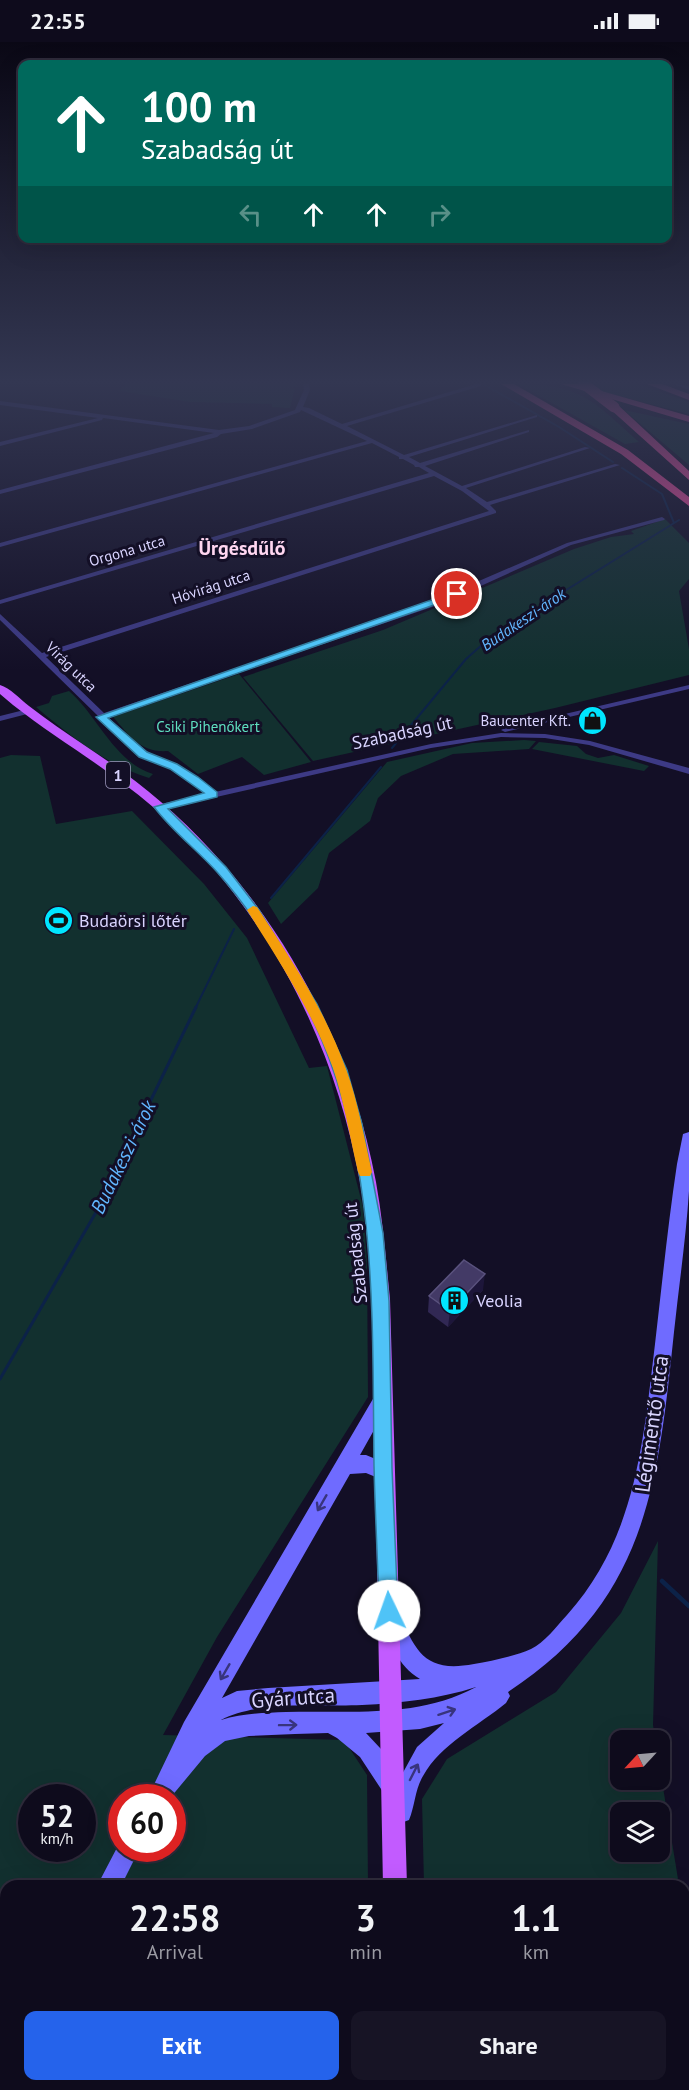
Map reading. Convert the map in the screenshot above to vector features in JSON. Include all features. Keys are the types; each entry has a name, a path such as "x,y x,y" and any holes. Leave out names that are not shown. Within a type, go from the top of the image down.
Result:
{"highway":[{"path":"662,480 689,503"}],"main road":[{"name":"Szabadság út","path":"0,688 159,807 222,870 255,913 311,1004 340,1070 355,1124 376,1233 381,1301 383,1398"},
{"name":"Légimentő utca","path":"390,1722 434,1716 481,1698 545,1653 585,1610 610,1575 641,1504 652,1447 681,1186 689,1138"},
{"path":"192,1730 383,1398"},
{"name":"1","path":"383,1398 395,1880"},
{"path":"344,1465 366,1464 383,1471"},
{"path":"389,1611 408,1656 416,1665 439,1676 484,1674"},
{"path":"389,1693 432,1690 456,1685 545,1653"},
{"path":"394,1848 404,1792 416,1766 431,1745 477,1715 516,1683 545,1653"},
{"name":"Gyár utca","path":"166,1784 192,1730 215,1712 237,1702 389,1693"},
{"name":"Gyár utca","path":"168,1784 200,1745 226,1728 390,1722"},
{"path":"331,1724 354,1735 371,1753 391,1784"},
{"path":"111,1880 121,1862"}],"street":[{"path":"0,492 48,480"},
{"path":"0,545 235,480"},
{"name":"Orgona utca","path":"0,602 414,480"},
{"path":"444,480 486,504 568,480"},
{"path":"461,488 488,480"},
{"name":"Hóvirág utca","path":"40,656 494,512 486,504"},
{"path":"101,717 438,602 569,544 662,519"},
{"name":"Virág utca","path":"0,616 101,717 143,754 174,766 195,779 213,795"},
{"path":"501,735 504,730 689,687"},
{"path":"0,719 28,711"},
{"name":"Szabadság út","path":"159,807 431,746 501,735 545,736 590,743 689,771"}],"green space":[{"path":"665,519 689,543 689,579 679,591 689,649 689,675 555,708 313,761 243,677 383,630 574,549 611,537 634,534 631,531"},
{"name":"Csiki Pihenőkert","path":"239,674 311,762 264,775 242,757 198,774 168,751 150,749 136,742 113,717"},
{"path":"69,691 117,749 139,768 153,774 149,778 104,758 75,739 36,707 49,703 52,696"},
{"path":"536,741 529,749 453,754 401,776 378,798 370,821 329,853 318,888 281,924 268,903 387,762 472,743"},
{"path":"539,742 577,746 586,754 598,758 614,755 649,766 644,771 532,749"},
{"path":"11,755 40,756 56,824 132,811 204,884 247,938 309,1068 327,1066 363,1207 367,1261 368,1397 217,1637 163,1735 344,1740 367,1775 368,1880 0,1880 0,758"},
{"path":"658,1541 654,1730 610,1730 610,1790 663,1790 665,1802 610,1802 610,1862 670,1862 670,1830 678,1880 424,1880 422,1799 447,1759 556,1692 621,1613"}],"building":[{"path":"464,1260 485,1274 450,1311 429,1296"}],"waterway":[{"path":"640,480 662,494 674,523"},
{"name":"Budakeszi-árok","path":"392,748 466,659 492,636 679,520"},
{"name":"Budakeszi-árok","path":"271,898 381,767"},
{"name":"Budakeszi-árok","path":"195,1009 234,929"},
{"name":"Budakeszi-árok","path":"0,1379 99,1207 196,1007"},
{"path":"662,1581 689,1606"}],"slow traffic":[{"path":"253,910 299,982 324,1029 340,1070 365,1172"}],"place":[{"name":"Baucenter Kft.","path":"592,721"},
{"name":"Budaörsi lőtér","path":"58,921"},
{"name":"Veolia","path":"455,1301"}],"district":[{"name":"Ürgésdűlő","path":"242,548"}],"route":[{"path":"389,1611 383,1468 381,1301 376,1233 355,1124 340,1070 324,1029 311,1004 255,913 222,870 159,807 213,795 195,779 174,766 143,754 101,717 457,594"}]}
